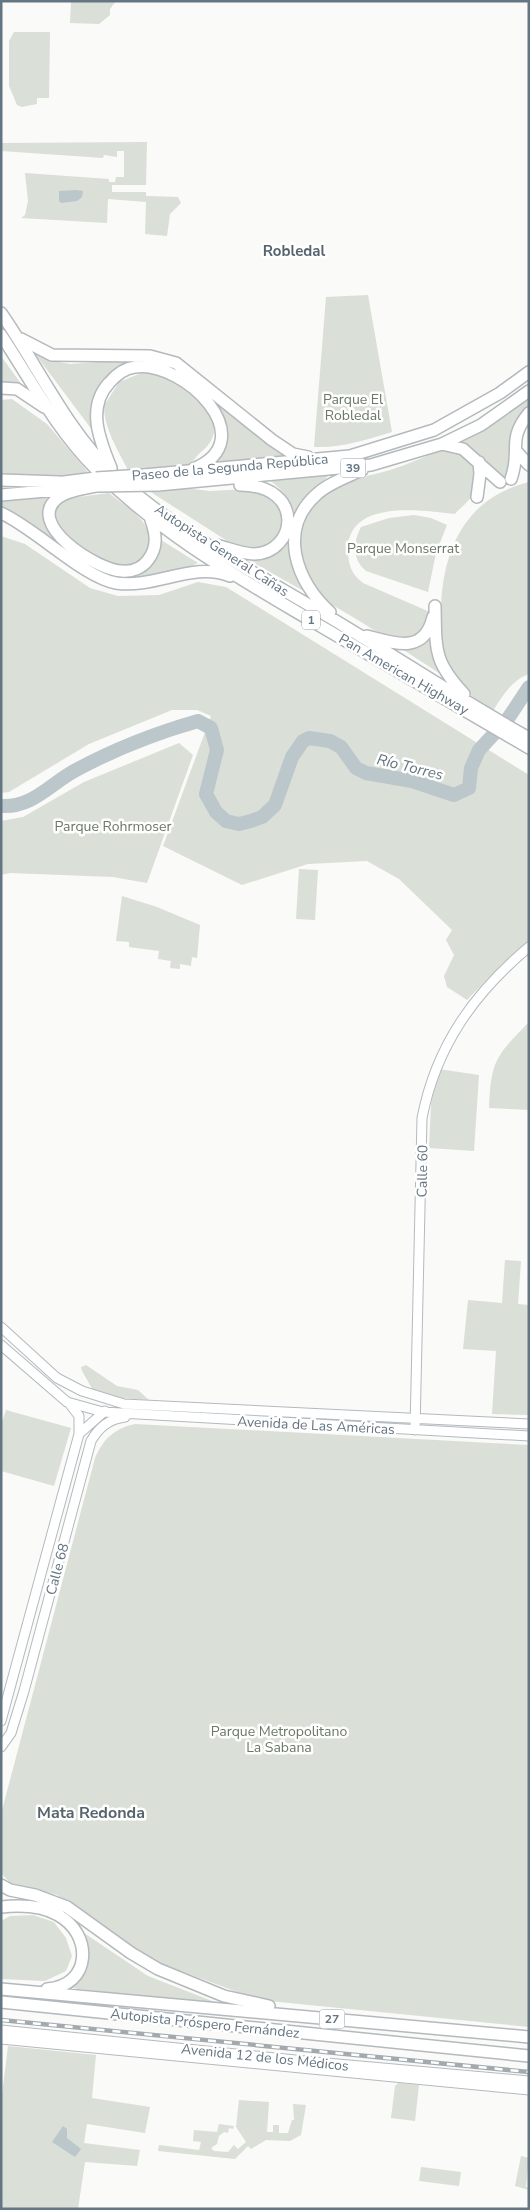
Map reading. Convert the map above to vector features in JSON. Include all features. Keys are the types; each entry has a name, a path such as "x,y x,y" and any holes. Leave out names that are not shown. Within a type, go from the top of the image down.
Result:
{"highway":[{"name":"Autopista General Cañas","path":"1,313 62,410 84,441 114,475 144,500 202,541 350,630 476,709 512,734 529,738"},
{"name":"Pan American Highway","path":"1,336 72,443 94,468 151,520 187,546 253,586 476,709"},
{"path":"18,338 52,355 164,358 176,363 272,440 293,454 309,457 350,456"},
{"path":"114,475 100,438 96,405 103,390 111,381 122,371 134,367 162,370 174,375 196,392 218,415 222,431 215,452 204,465 186,472"},
{"name":"Paseo de la Segunda República","path":"1,495 96,484 144,475 350,456 434,430 500,393 529,372"},
{"path":"1,388 17,389 49,410"},
{"name":"Paseo de la Segunda República","path":"1,488 59,482 158,485 371,466 442,444 481,425 529,391"},
{"path":"442,444 463,449 506,480 514,470 516,432 529,412"},
{"path":"516,451 529,465"},
{"path":"477,497 479,462"},
{"path":"371,466 317,494 303,512 296,532 294,549 296,562 302,577 322,605 350,630 404,644 417,642 428,632 435,606 436,646 440,664 447,676 476,709"},
{"path":"1,480 59,482"},
{"path":"96,484 58,497 52,504 48,515 49,521 59,536 86,556 109,569 120,572 140,567 150,558 155,547 156,536 151,520"},
{"name":"39","path":"158,485 254,485 274,492 286,507 288,518 283,537 269,550 255,554 244,553 202,541"},
{"path":"1,513 16,520 105,580 125,584 148,583 188,573 206,571 222,573 253,586"},
{"name":"1","path":"512,734 529,748"},
{"path":"1,1885 10,1890 35,1895 67,1907 132,1953 158,1968 224,1996 259,2005 349,2021"},
{"path":"1,1901 14,1906"},
{"path":"1,1907 14,1906 42,1909 58,1915 72,1926 80,1937 84,1948 83,1958 75,1977 59,1987 1,1989"},
{"name":"Autopista Próspero Fernández","path":"1,1989 529,2037"},
{"name":"Autopista Próspero Fernández","path":"1,2002 525,2056"},
{"path":"525,2056 514,2050 515,2045 529,2044"}],"main road":[{"name":"Calle 60","path":"415,1430 422,1118 428,1090 435,1067 446,1044 480,995 502,969 529,947"},
{"path":"1,1327 61,1380 82,1391 124,1404"},
{"path":"1,1345 67,1402 79,1416 79,1434"},
{"name":"Avenida de Las Américas","path":"67,1402 103,1412 136,1415 529,1436"},
{"name":"Avenida de Las Américas","path":"124,1404 529,1424"},
{"path":"79,1434 103,1412 124,1404"},
{"name":"Calle 68","path":"1,1747 11,1733 24,1691 91,1441 96,1432 105,1424 117,1418 136,1415"},
{"name":"Calle 68","path":"1,1721 79,1434"},
{"name":"Avenida 12 de los Médicos","path":"1,2030 305,2061 529,2081"},
{"name":"Avenida 12 de los Médicos","path":"1,2039 529,2090"}],"green space":[{"path":"71,1 116,1 110,9 110,15 99,24 70,23"},
{"path":"14,32 50,32 49,98 37,98 37,104 22,107 17,105 9,86 9,41"},
{"path":"147,142 146,185 112,185 112,192 146,192 146,196 178,197 181,203 170,214 167,236 145,234 146,202 108,199 107,223 21,218 25,215 28,201 25,173 109,179 109,182 115,182 116,177 124,177 124,151 117,151 117,157 104,155 103,158 1,151 1,143"},
{"name":"Parque El Robledal","path":"368,295 392,432 344,445 314,447 326,297"},
{"path":"32,350 48,360 70,364 136,359 171,364 292,457 209,466 217,462 224,452 227,434 225,422 211,401 183,377 129,365 96,406 111,455"},
{"path":"1,356 22,385 1,382"},
{"path":"144,372 158,374 188,389 201,400 210,412 214,426 212,439 190,463 169,467 128,470 116,447 106,423 104,406 119,382"},
{"path":"529,398 529,407 512,431 507,477 503,479 470,447 455,440 494,421"},
{"path":"12,399 47,424 88,472 45,476 1,473 1,400"},
{"path":"447,449 455,450 467,458 474,470 475,477 472,496 455,514 407,510 389,511 373,515 360,522 351,533 348,549 349,559 351,568 359,580 430,612 423,632 405,640 396,640 376,631 338,608 317,592 309,580 301,553 301,538 304,524 318,500 336,486 351,480 397,468"},
{"path":"330,474 312,493 296,518 286,496 268,479"},
{"path":"529,482 529,674 513,684 493,711 475,699 459,684 444,662 441,601 444,578 458,536 470,518 485,502 505,490"},
{"path":"185,488 210,491 246,489 270,497 283,514 284,526 281,534 269,546 243,551 146,489"},
{"path":"109,493 136,514 146,526 152,542 141,563 118,568 81,549 62,534 52,514 63,499"},
{"path":"53,497 45,508 43,521 53,539 1,509 1,500"},
{"name":"Parque Monserrat","path":"414,515 431,518 447,525 436,553 428,592 366,571 361,567 356,556 356,539 361,527 389,518"},
{"path":"293,531 307,593 245,558 261,557 274,552 284,544"},
{"path":"1,536 25,544 90,588 118,596 159,595 198,582 226,587 529,775 529,941 502,964 467,1000 447,987 444,976 454,955 446,940 452,930 399,879 367,861 308,864 242,885 163,846 211,716 197,710 172,710 89,744 9,792 1,793"},
{"path":"161,540 198,563 164,575 128,578 141,573 151,565 158,554"},
{"path":"433,626 433,657 442,675 402,649 409,648"},
{"name":"Parque Rohrmoser","path":"179,743 193,755 147,883 113,877 10,873 1,875 1,821 23,817 84,782"},
{"path":"299,869 318,870 315,920 296,919"},
{"path":"122,896 157,907 200,925 197,958 192,957 191,966 180,964 180,969 170,968 171,961 158,959 159,951 129,947 129,942 116,941"},
{"path":"529,1022 529,1110 489,1108 491,1079 497,1060 502,1051"},
{"path":"439,1069 479,1075 474,1151 429,1148 431,1104"},
{"path":"505,1260 521,1261 518,1304 529,1305 529,1415 492,1414 496,1351 463,1349 468,1300 502,1303"},
{"path":"86,1365 117,1386 138,1390 149,1400 106,1397 94,1392 82,1371 81,1367"},
{"path":"6,1410 71,1428 54,1486 1,1471 1,1425"},
{"name":"Parque Metropolitano La Sabana","path":"135,1424 529,1445 529,2027 259,2000 154,1961 57,1895 11,1884 1,1873 1,1814 95,1458 110,1435"},
{"path":"33,1915 54,1922 66,1938 72,1956 66,1971 45,1981 1,1979 1,1921 10,1916"},
{"path":"81,1931 148,1976 225,2006 71,1988 83,1974 88,1961 87,1948"},
{"path":"8,2046 96,2055 92,2098 150,2107 145,2133 87,2124 84,2143 140,2150 137,2166 85,2162 78,2209 1,2209 1,2103"},
{"path":"398,2083 419,2085 415,2121 391,2118 395,2086"},
{"path":"239,2100 269,2102 267,2132 273,2132 273,2125 279,2125 279,2133 288,2133 292,2120 294,2120 293,2104 306,2105 301,2135 290,2141 266,2140 251,2149 248,2146 235,2159 158,2151 159,2145 199,2150 201,2142 193,2141 194,2130 217,2132 219,2124 234,2126 233,2129 229,2128 228,2133 224,2132 219,2136 217,2144 211,2148 214,2151 228,2152 234,2145 238,2149 246,2142 236,2127"},
{"path":"521,2156 529,2158 526,2186 529,2190 515,2186"},
{"path":"421,2167 461,2172 459,2186 419,2181"}],"shaded area":[{"path":"59,191 83,191 82,197 77,201 61,203 59,201"},
{"path":"63,2126 67,2129 67,2138 81,2149 75,2157 52,2142"}],"waterway":[{"name":"Río Torres","path":"1,806 23,803 41,794 67,775 106,755 151,736 198,721 211,728 217,750 206,794 216,812 226,821 239,824 251,821 262,817 275,805 292,757 303,741 309,738 330,741 341,747 356,768 366,773 412,781 454,795 469,788 471,768 479,750 507,720 529,687"}],"railway":[{"path":"1,2020 529,2072"}],"district":[{"name":"Robledal","path":"294,251"},
{"name":"Mata Redonda","path":"91,1812"}]}
